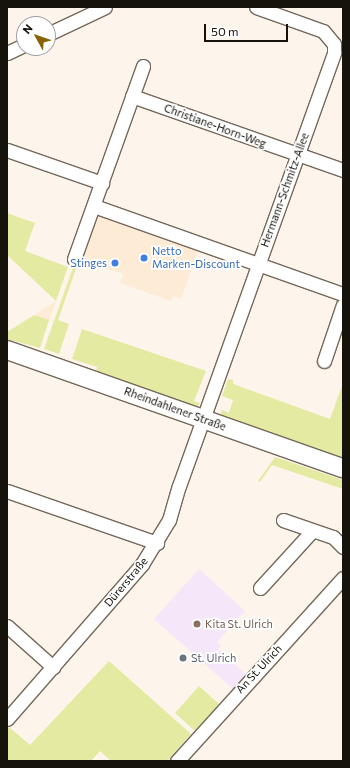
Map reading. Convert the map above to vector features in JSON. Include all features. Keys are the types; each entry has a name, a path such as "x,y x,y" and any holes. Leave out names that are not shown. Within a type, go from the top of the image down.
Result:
{"main road":[{"name":"Rheindahlener Straße","path":"7,350 343,468"}],"street":[{"path":"56,30 105,7"},
{"name":"Hermann-Schmitz-Allee","path":"203,419 334,52 334,44 323,31 257,7"},
{"path":"74,259 143,66"},
{"name":"Christiane-Horn-Weg","path":"132,96 343,170"},
{"path":"7,150 102,183"},
{"path":"94,206 343,294"},
{"path":"324,361 343,305"},
{"name":"Dürerstraße","path":"7,719 53,667 157,543 169,520 178,486 203,419"},
{"path":"7,490 157,543"},
{"path":"283,520 333,537 343,547"},
{"path":"260,588 312,531"},
{"name":"An St. Ulrich","path":"177,761 343,578"},
{"path":"7,626 53,667"}],"shaded area":[{"path":"96,213 199,249 181,299 173,296 171,301 120,283 123,274 101,267 102,263 93,260 90,267 78,263"},
{"path":"56,301 49,320 34,315"},
{"name":"Kita St. Ulrich","path":"199,569 245,611 217,642 221,645 218,649 246,674 233,689 154,619"}],"green space":[{"path":"7,213 35,223 25,251 68,267 56,301 7,255"},
{"path":"75,262 78,263 58,320 69,324 59,354 44,349"},
{"path":"34,315 49,320 40,348 7,339 7,332"},
{"path":"82,329 206,371 194,401 200,403 196,408 121,384 96,372 97,367 72,359"},
{"path":"228,379 233,380 233,384 330,419 343,383 343,462 219,418 222,410 229,413 233,400 222,396"},
{"path":"275,457 343,480 343,489 272,465 260,482 258,481"},
{"path":"109,661 191,734 167,761 111,761 100,751 91,761 7,761 7,729 9,727 30,745"},
{"path":"199,686 219,704 195,731 175,713"}],"place":[{"name":"Netto Marken-Discount","path":"144,258"},
{"name":"Stinges","path":"115,263"},
{"name":"Kita St. Ulrich","path":"197,624"},
{"name":"St. Ulrich","path":"183,658"}]}
